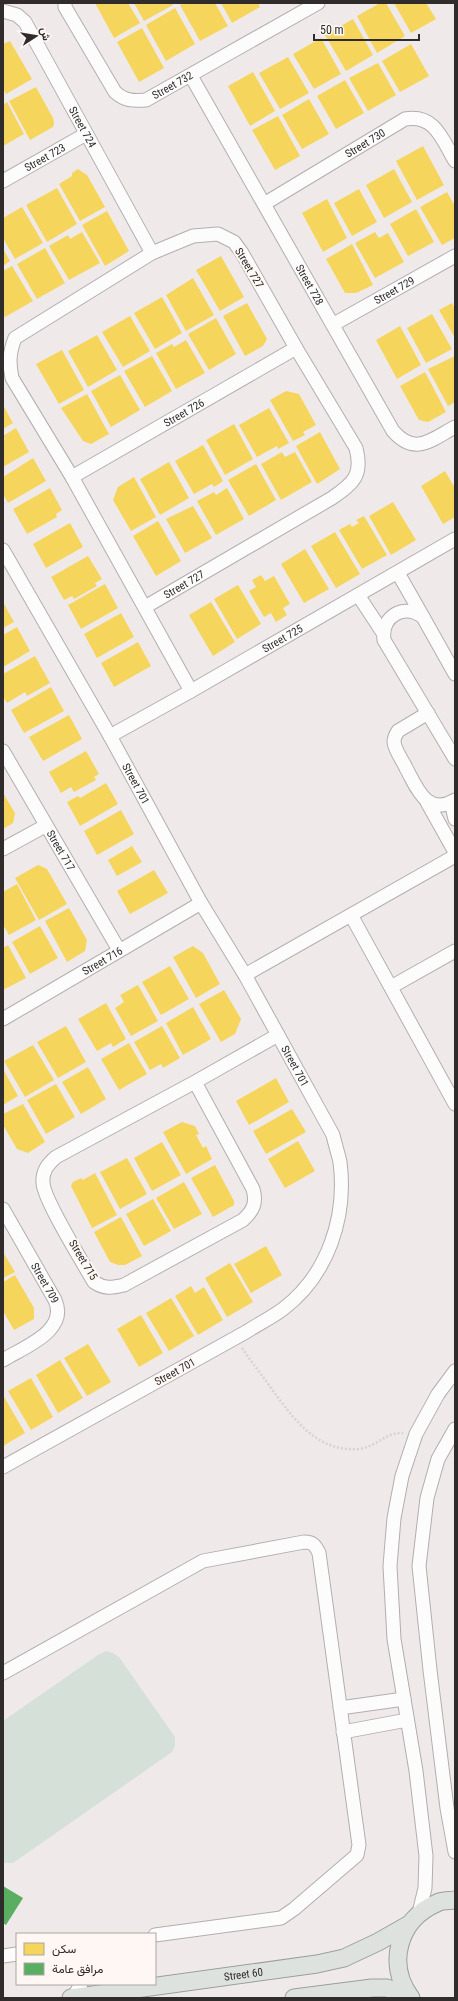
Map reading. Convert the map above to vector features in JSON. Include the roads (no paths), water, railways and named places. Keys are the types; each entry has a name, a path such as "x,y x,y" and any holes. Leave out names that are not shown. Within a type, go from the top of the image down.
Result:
{"main road":[{"name":"Street 60","path":"156,1983 317,1964 344,1958 378,1942 438,1902 455,1900"},
{"path":"411,1998 399,1974 398,1948 413,1919"},
{"name":"Street 60","path":"72,1998 109,1988 135,1985"},
{"path":"294,1998 372,1988 387,1988 411,1998"}],"street":[{"name":"Street 732","path":"65,3 65,7 115,92 123,99 146,100 191,76 318,3"},
{"name":"Street 724","path":"3,11 17,15 25,22 152,253"},
{"name":"Street 728","path":"191,76 334,324 393,431 409,444 419,445 455,427"},
{"name":"Street 730","path":"264,204 405,120 416,118 427,121 436,128 455,161"},
{"name":"Street 723","path":"3,181 86,134"},
{"name":"Street 727","path":"145,607 347,488 357,477 360,462 356,448 296,348 242,253 234,242 218,234 193,236 152,253 16,338 10,353 9,364 12,378 72,477 191,691"},
{"name":"Street 729","path":"334,324 455,256"},
{"name":"Street 726","path":"72,477 296,348"},
{"name":"Street 725","path":"110,736 455,540"},
{"name":"Street 701","path":"3,550 110,736 201,903 245,975 333,1135 340,1161 341,1184 339,1212 328,1252 317,1273 303,1290 283,1309 234,1339 3,1467"},
{"path":"398,573 455,674"},
{"path":"358,595 383,633 384,640 455,759"},
{"path":"383,633 387,620 398,612 411,611 423,617"},
{"path":"428,713 398,731 394,740 394,745 422,798 428,802 439,805 453,801 455,819"},
{"name":"Street 717","path":"3,751 119,950"},
{"path":"428,802 455,852"},
{"path":"3,849 46,826"},
{"path":"245,975 455,856"},
{"name":"Street 716","path":"3,1019 201,903"},
{"path":"351,915 455,1104"},
{"path":"391,987 455,951"},
{"name":"Street 715","path":"195,1082 253,1189 256,1196 254,1207 250,1214 243,1220 124,1285 107,1288 100,1286 94,1282 44,1192 44,1173 48,1164 56,1157 195,1082 278,1035"},
{"name":"Street 709","path":"3,1209 58,1307 58,1315 53,1328 45,1336 3,1360"},
{"path":"413,1919 425,1888 426,1856 394,1639 390,1566 394,1518 402,1476 416,1434 438,1394 455,1371"},
{"path":"455,1428 438,1459 427,1498 419,1566 445,1793 455,1852"},
{"path":"3,1673 203,1561 311,1542 316,1546 319,1553 359,1845 358,1851 354,1859 281,1918 156,1935"},
{"path":"340,1708 404,1699"},
{"path":"343,1732 407,1720"},
{"path":"3,1956 16,1954"},
{"path":"72,1998 80,1985"}]}
